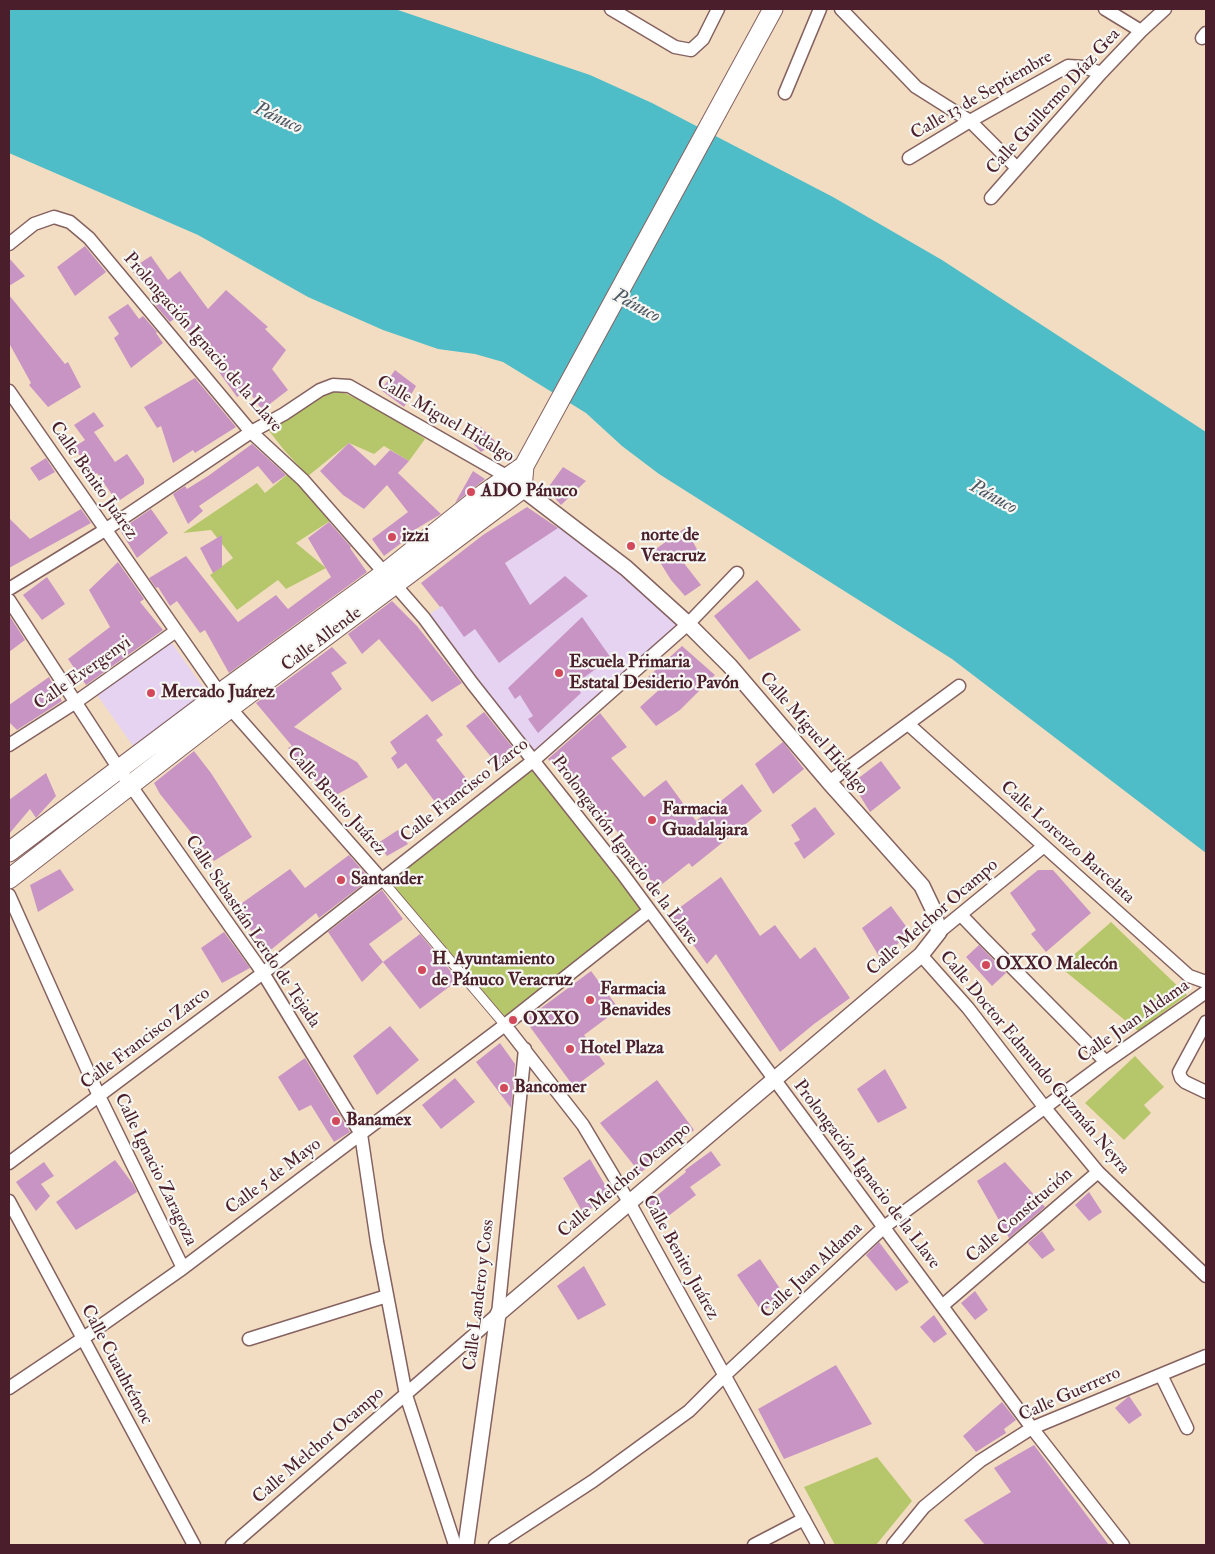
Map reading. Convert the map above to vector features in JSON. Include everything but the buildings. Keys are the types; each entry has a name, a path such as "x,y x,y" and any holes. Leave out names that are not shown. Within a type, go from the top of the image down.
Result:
{"main road":[{"path":"515,483 773,9"},
{"name":"Calle Allende","path":"9,852 119,769 224,701 390,579 515,483"},
{"name":"Calle Allende","path":"9,879 130,785 224,701"}],"street":[{"path":"611,9 674,47 691,50 703,39 718,9"},
{"path":"785,93 820,9"},
{"path":"841,9 916,88 970,121 1017,168"},
{"path":"1105,9 1141,31"},
{"name":"Calle Guillermo Díaz Gea","path":"991,198 1101,74 1141,31 1165,9"},
{"name":"Calle 13 de Septiembre","path":"909,158 1068,66 1084,67 1101,74"},
{"name":"Prolongación Ignacio de la Llave","path":"9,244 34,224 54,217 70,222 89,238 251,432 303,480 424,618 593,835 1032,1428 1123,1545"},
{"name":"Calle Miguel Hidalgo","path":"251,432 284,414 320,390 334,385 349,386 515,483 626,568 688,624 730,666 829,782 922,886 933,909 939,932"},
{"name":"Calle Benito Juárez","path":"9,390 224,701 381,879 505,1025 583,1124 629,1202 818,1545"},
{"path":"9,588 105,530 251,432"},
{"name":"Calle Francisco Zarco","path":"9,1164 263,973 534,760 688,624 737,573"},
{"name":"Calle Sebastián Lerdo de Tejada","path":"9,600 119,769 263,973 361,1134 377,1242 406,1395 456,1545"},
{"name":"Calle Evergenyi","path":"9,746 76,702 176,631"},
{"path":"829,782 960,686"},
{"name":"Calle Lorenzo Barcelata","path":"908,724 1189,976 1206,982"},
{"name":"Calle Melchor Ocampo","path":"232,1545 498,1314 921,955 939,932 1044,846"},
{"name":"Calle Ignacio Zaragoza","path":"9,895 99,1096 183,1268"},
{"name":"Calle 5 de Mayo","path":"9,1388 183,1268 505,1025 649,911"},
{"path":"961,915 1106,1062"},
{"name":"Calle Doctor Edmundo Guzmán Neyra","path":"921,955 968,1008 1045,1108 1098,1172 1206,1276"},
{"name":"Calle Juan Aldama","path":"495,1545 593,1481 689,1411 884,1227 1106,1062 1206,992"},
{"path":"1206,1022 1179,1072 1185,1082 1206,1092"},
{"name":"Calle Landero y Coss","path":"466,1545 498,1314 524,1048"},
{"name":"Calle Constitución","path":"942,1306 1098,1172"},
{"name":"Calle Cuauhtémoc","path":"9,1202 194,1545"},
{"path":"249,1339 388,1296"},
{"name":"Calle Guerrero","path":"893,1545 924,1507 980,1461 1032,1428 1206,1356"},
{"path":"1161,1375 1187,1428"},
{"path":"754,1545 804,1519"}],"shaded area":[{"path":"567,521 690,622 534,760 424,618"},
{"name":"Mercado Juárez","path":"169,639 208,694 133,746 95,692"}],"green space":[{"path":"335,389 385,411 425,439 409,461 384,446 374,454 349,443 308,476 266,427 309,401"},
{"path":"289,473 330,521 296,543 326,568 286,589 278,580 237,610 210,575 233,558 211,530 183,533 257,483 265,493"},
{"path":"534,760 649,911 505,1025 381,879"},
{"path":"1111,922 1187,995 1138,1031 1060,967"},
{"path":"1135,1056 1164,1087 1144,1105 1151,1113 1124,1140 1085,1103"},
{"path":"877,1457 912,1501 876,1545 835,1545 804,1487"}],"water":[{"name":"Pánuco","path":"9,9 395,9 590,75 652,103 833,197 942,260 1206,432 1206,853 952,659 659,474 622,446 586,413 503,362 475,354 438,349 383,330 308,297 198,235 9,153"}],"place":[{"name":"ADO Pánuco","path":"471,492"},
{"name":"izzi","path":"392,537"},
{"name":"norte de Veracruz","path":"631,546"},
{"name":"Escuela Primaria Estatal Desiderio Pavón","path":"559,673"},
{"name":"Mercado Juárez","path":"151,693"},
{"name":"Farmacia Guadalajara","path":"652,820"},
{"name":"Santander","path":"341,880"},
{"name":"OXXO Malecón","path":"986,965"},
{"name":"H. Ayuntamiento de Pánuco Veracruz","path":"422,970"},
{"name":"Farmacia Benavides","path":"590,1000"},
{"name":"OXXO","path":"513,1020"},
{"name":"Hotel Plaza","path":"570,1049"},
{"name":"Bancomer","path":"504,1088"},
{"name":"Banamex","path":"336,1121"}]}
